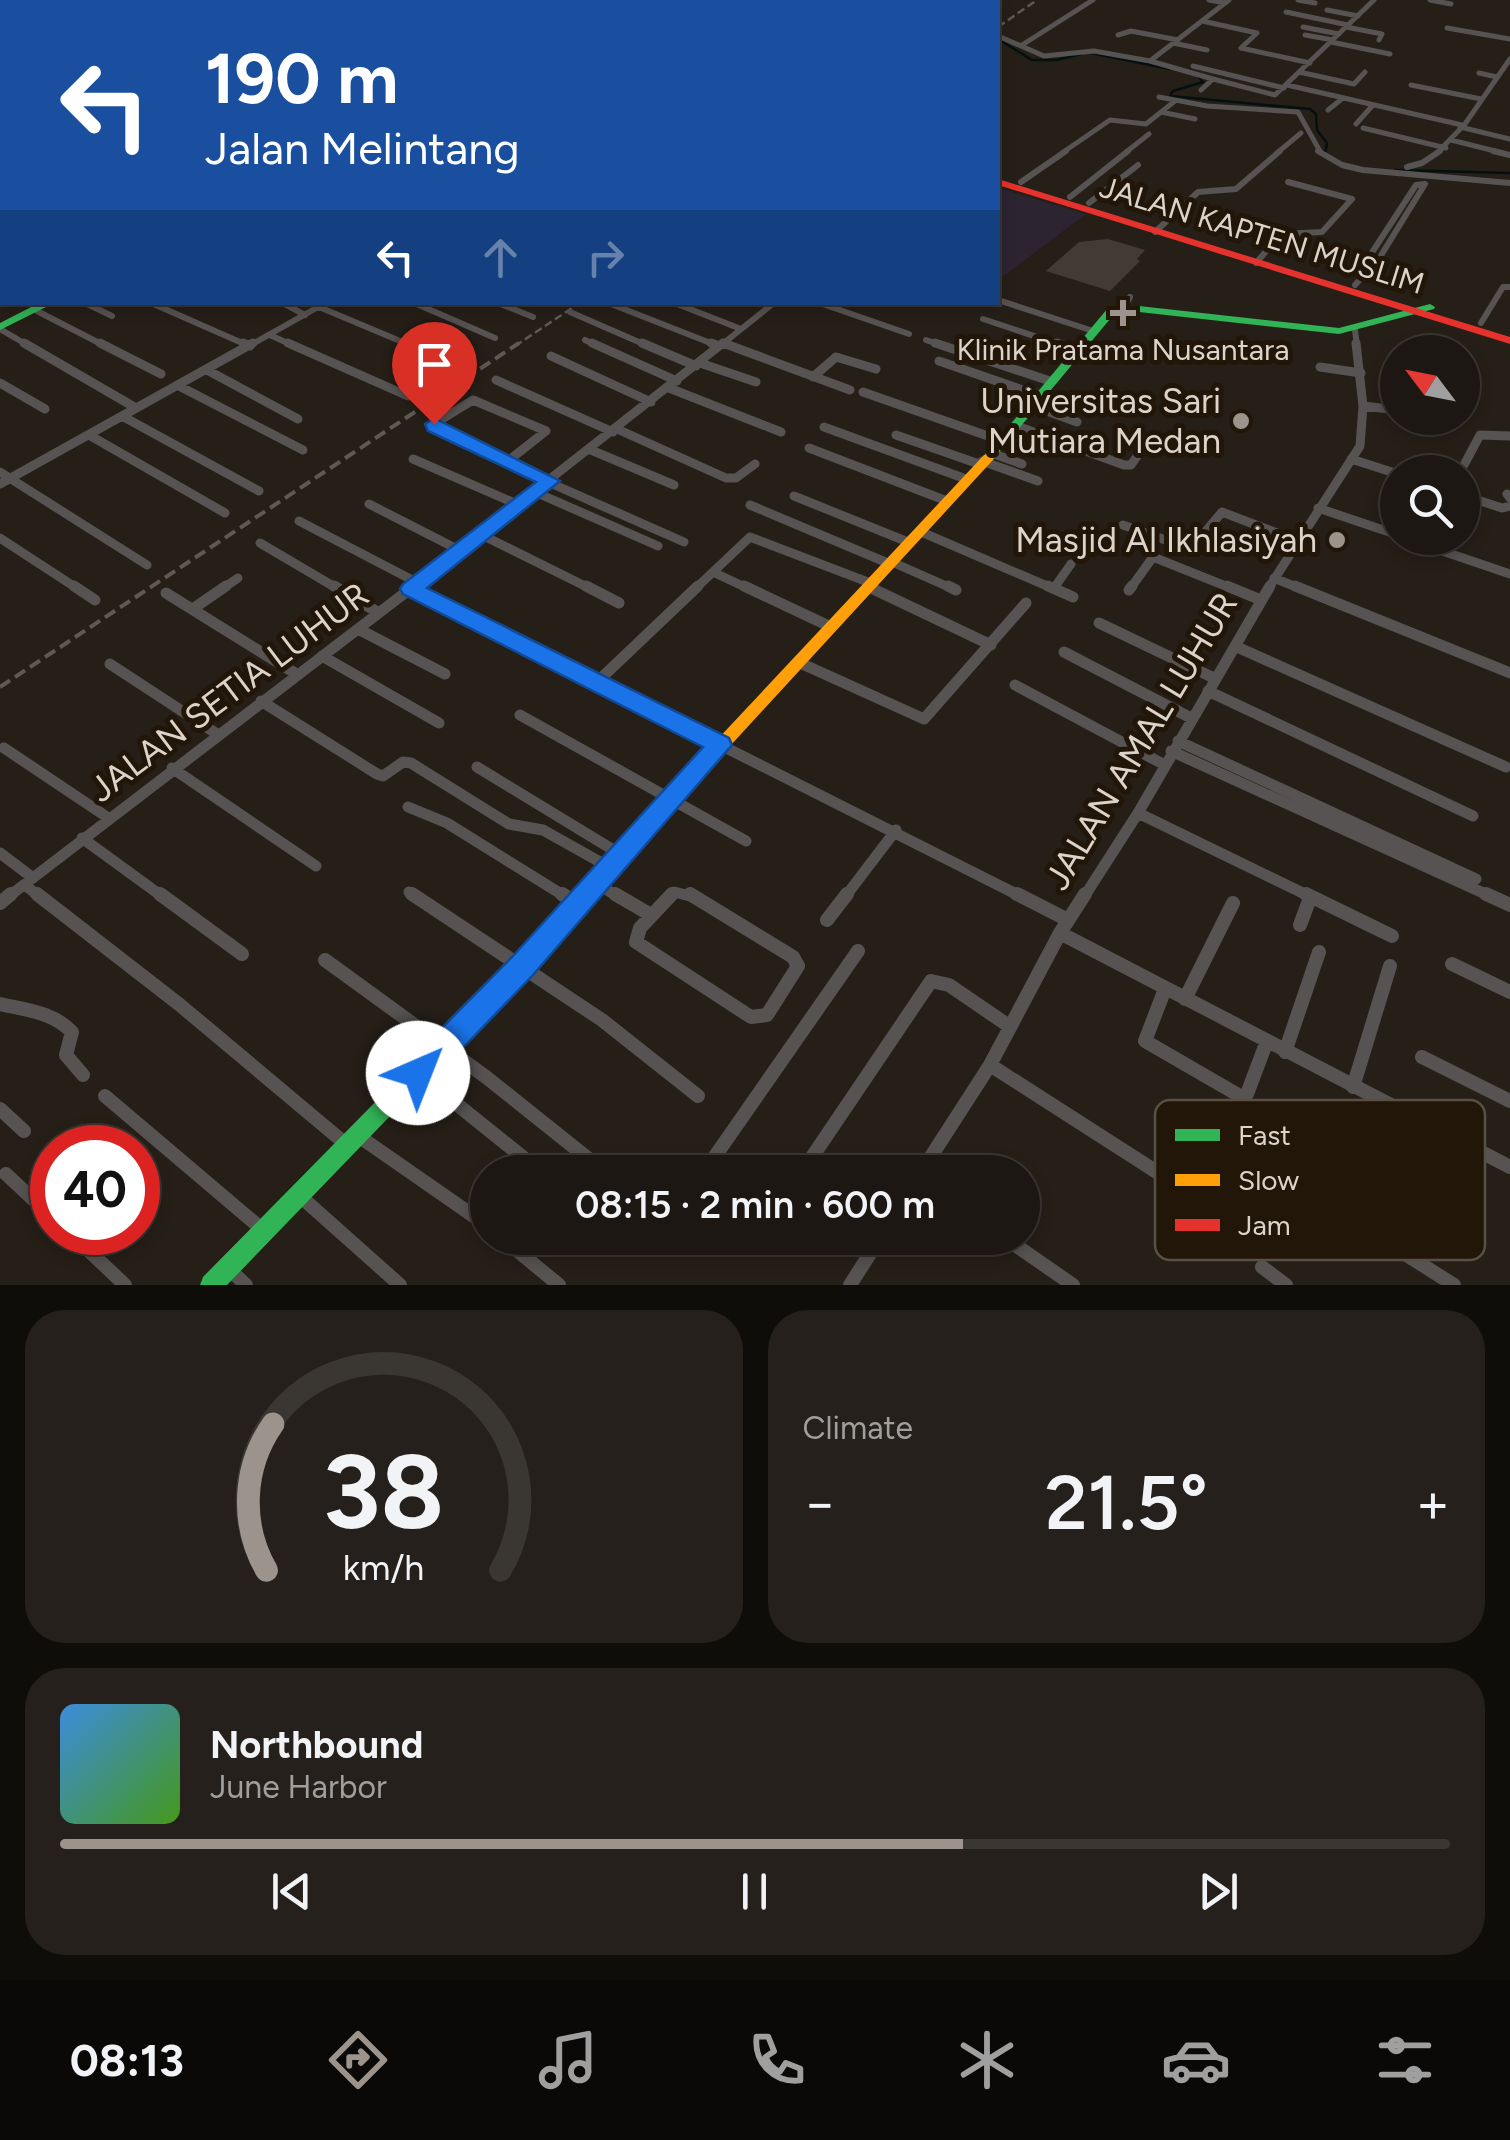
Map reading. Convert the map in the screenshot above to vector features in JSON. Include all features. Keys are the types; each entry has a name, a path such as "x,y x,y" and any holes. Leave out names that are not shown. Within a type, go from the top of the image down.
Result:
{"street":[{"path":"1022,45 1093,0"},
{"path":"1209,0 1227,2"},
{"path":"1298,0 1314,3"},
{"path":"1000,37 1044,56 1088,50 1150,61 1270,96 1286,86 1374,0"},
{"path":"1430,0 1451,4"},
{"path":"1150,61 1227,2"},
{"path":"1327,10 1358,16"},
{"path":"1286,12 1383,34 1379,40"},
{"path":"1202,22 1257,33 1240,48 1310,63"},
{"path":"1447,28 1510,39"},
{"path":"1118,35 1130,30 1207,50"},
{"path":"1339,34 1304,31 1390,54"},
{"path":"1374,165 1418,167 1446,148 1510,59"},
{"path":"1181,62 1510,138"},
{"path":"1299,72 1356,84 1365,72"},
{"path":"1479,73 1497,77"},
{"path":"1200,90 1213,79"},
{"path":"1411,85 1481,100"},
{"path":"1159,97 1197,105 1298,112 1304,119 1307,136 1322,156 1356,168 1510,183"},
{"path":"1328,110 1343,98"},
{"path":"1021,182 1110,120 1146,124 1176,101"},
{"path":"1374,105 1360,126 1446,148"},
{"path":"1161,112 1195,119"},
{"path":"1158,229 1198,192 1236,189 1301,133"},
{"path":"1070,197 1149,134"},
{"path":"1452,140 1510,154"},
{"path":"1088,203 1138,166"},
{"name":"JALAN KAPTEN MUSLIM","path":"1000,178 1070,197 1158,229"},
{"name":"JALAN KAPTEN MUSLIM","path":"1000,179 1424,310 1510,332"},
{"path":"1233,233 1249,219 1271,224 1281,234 1322,232 1352,200 1346,194 1288,182"},
{"path":"1355,285 1372,260 1380,257 1390,232 1402,206 1416,184 1425,184 1412,208 1390,232"},
{"path":"1402,206 1412,208"},
{"path":"1260,260 1281,234"},
{"name":"JALAN KAPTEN MUSLIM","path":"1260,260 1355,285 1510,341"},
{"path":"1481,323 1502,288 1510,287"},
{"path":"1000,301 1085,341 1125,355"},
{"path":"211,1285 523,966 594,882 1017,426 1112,310 1128,302 1323,330 1355,330 1424,310"},
{"path":"0,328 45,305"},
{"path":"89,305 112,316"},
{"path":"156,305 250,346"},
{"path":"287,305 305,315"},
{"path":"3,478 180,386 323,305 456,364"},
{"path":"419,305 495,338"},
{"path":"503,305 533,318"},
{"path":"614,305 850,390"},
{"path":"680,305 741,329"},
{"name":"JALAN SETIA LUHUR","path":"0,903 107,817 520,505 771,305"},
{"path":"827,305 909,334"},
{"path":"35,310 161,374"},
{"path":"570,312 698,364 756,382"},
{"path":"983,318 1085,341"},
{"path":"0,328 136,408"},
{"name":"JALAN AMAL LUHUR","path":"932,1155 990,1065 1064,926 1138,813 1274,578 1352,459 1362,436 1363,406 1355,330"},
{"path":"270,334 408,396"},
{"path":"585,340 780,432"},
{"path":"926,340 1050,381"},
{"path":"551,356 651,402"},
{"path":"813,377 836,357 876,369"},
{"path":"939,361 1078,422"},
{"path":"1320,367 1361,373"},
{"path":"207,370 298,419"},
{"path":"496,380 726,478 736,478 755,464"},
{"path":"0,383 45,409"},
{"path":"180,386 303,450"},
{"path":"863,392 1038,482"},
{"path":"508,462 546,431 474,400 434,424 435,428 549,482 684,542"},
{"path":"1363,406 1380,408"},
{"path":"122,416 259,491"},
{"path":"1017,426 1124,466 1131,465 1140,452"},
{"path":"824,427 966,479"},
{"path":"89,434 225,513"},
{"path":"896,435 1022,464"},
{"path":"1469,455 1480,435 1510,436"},
{"path":"809,448 946,501"},
{"path":"590,450 674,485"},
{"path":"413,459 520,505"},
{"path":"1352,459 1380,468"},
{"path":"3,478 147,565"},
{"path":"535,492 658,546"},
{"path":"794,496 1073,596"},
{"path":"1480,501 1502,508 1510,506"},
{"path":"368,504 461,550"},
{"path":"750,505 956,590"},
{"path":"1318,508 1380,529"},
{"path":"1123,525 1191,549 1219,512 1298,541"},
{"path":"299,521 596,684 896,830 1165,988 1379,1100"},
{"path":"482,534 619,603"},
{"path":"596,684 753,536 871,586 991,645"},
{"path":"0,538 95,600"},
{"path":"260,543 379,612"},
{"path":"1456,555 1510,574"},
{"path":"1129,590 1153,558 1262,600"},
{"path":"1054,588 1070,564"},
{"path":"715,573 831,627"},
{"path":"194,608 238,578"},
{"path":"1274,578 1510,674"},
{"path":"166,593 298,675"},
{"path":"798,662 924,718 1026,603"},
{"path":"1098,623 1216,678"},
{"path":"358,629 446,674"},
{"path":"1237,646 1506,766"},
{"path":"1064,652 1191,718"},
{"path":"322,656 439,723"},
{"path":"110,664 217,734"},
{"path":"1015,686 1164,764"},
{"path":"1208,690 1473,816"},
{"path":"261,701 377,774 390,773 403,762 411,763 509,824 543,830 614,861"},
{"path":"520,715 746,840"},
{"path":"1174,746 1476,879"},
{"path":"1174,746 1510,905"},
{"path":"4,748 107,817"},
{"path":"476,766 614,861"},
{"path":"172,768 316,866"},
{"path":"408,807 447,824 576,903"},
{"path":"1138,813 1392,936"},
{"path":"827,920 896,830"},
{"path":"82,838 242,954"},
{"path":"0,853 180,1006 352,1140 470,1215"},
{"path":"594,882 651,915"},
{"path":"410,892 523,966 664,1066 698,1096"},
{"path":"674,892 686,892 794,957 798,966 767,1015 750,1017 636,942 651,915 674,892"},
{"path":"1300,925 1310,898"},
{"path":"1186,999 1232,903"},
{"path":"714,1155 858,950"},
{"path":"1285,1052 1319,952"},
{"path":"324,960 486,1077 584,1155"},
{"path":"1452,964 1510,992"},
{"path":"1354,1087 1390,966"},
{"path":"813,1155 931,981 949,984 1010,1026"},
{"path":"1165,988 1145,1041 1240,1096 1247,1094 1267,1042"},
{"path":"0,1004 47,1016 67,1026 72,1032 66,1055 83,1074"},
{"path":"1422,1056 1510,1102"},
{"path":"990,1065 1155,1171"},
{"path":"418,1073 520,1155"},
{"path":"106,1096 262,1230"},
{"path":"0,1109 24,1131"},
{"path":"1485,1154 1510,1167"},
{"path":"6,1174 30,1196"},
{"path":"298,1194 400,1285"},
{"path":"93,1255 125,1285"},
{"path":"522,1255 558,1285"},
{"path":"850,1285 869,1255"},
{"path":"1030,1255 1074,1285"},
{"path":"1415,1260 1454,1285"},
{"path":"228,1267 246,1285"},
{"path":"1262,1267 1286,1285"}],"shaded area":[{"path":"1000,189 1086,214 1000,278"}],"building":[{"path":"1108,239 1145,250 1137,259 1140,261 1110,291 1046,271 1079,242"}],"waterway":[{"path":"1000,40 1032,60 1057,60 1081,54"},
{"path":"1091,53 1170,69"},
{"path":"1198,76 1203,82 1173,91 1170,96 1310,109 1316,114 1317,130 1327,143 1325,154"},
{"path":"1395,170 1510,173"}],"railway":[{"path":"1000,26 1037,0"},
{"path":"515,346 576,305"},
{"path":"0,687 519,343"}],"traffic: fast":[{"path":"0,327 45,305"},
{"path":"988,458 1112,310 1139,309 1339,331 1430,307"},
{"path":"211,1285 523,965 600,876"}],"traffic: slow":[{"path":"600,876 988,458"}],"traffic: jam":[{"path":"1000,183 1510,341"}],"place":[{"name":"Klinik Pratama Nusantara","path":"1123,313"},
{"name":"Universitas Sari Mutiara Medan","path":"1241,421"},
{"name":"Masjid Al Ikhlasiyah","path":"1337,540"}],"route":[{"path":"418,1073 523,966 720,745 411,589 550,481 435,428 434,424"}]}
